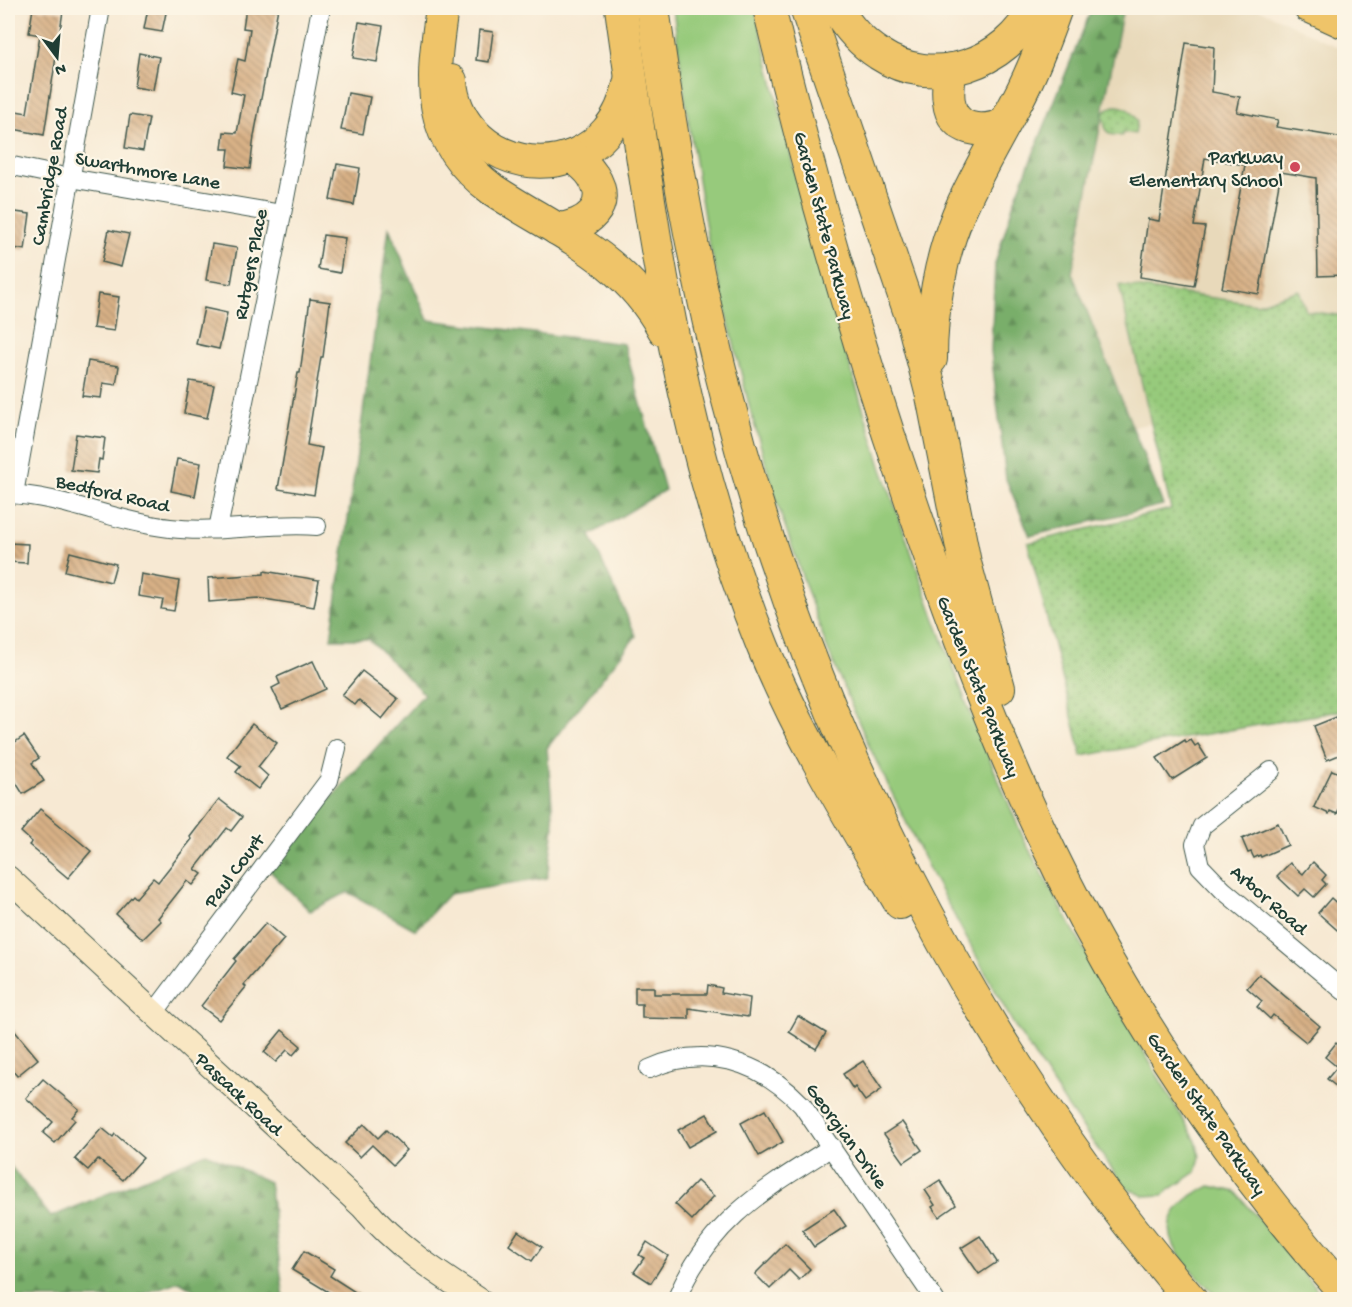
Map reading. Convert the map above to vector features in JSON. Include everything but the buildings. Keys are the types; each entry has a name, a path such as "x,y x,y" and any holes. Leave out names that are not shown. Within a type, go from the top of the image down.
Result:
{"highway":[{"path":"442,8 434,68 434,86 439,118 459,158 481,182 508,201 600,256 633,286 658,319 675,351"},
{"path":"459,8 451,85 458,108 469,128 487,146 511,158 535,162 561,160 598,141 622,108 630,77"},
{"path":"621,8 648,205 675,351 697,442 736,574 763,646 795,717 857,830 963,1009 1036,1097"},
{"path":"653,8 690,236 713,343 744,460 777,566 841,730 924,908 1036,1097 1106,1195 1191,1299"},
{"name":"Garden State Parkway","path":"769,8 843,291 889,437 933,567 976,680 1039,829 1089,927 1144,1022 1204,1112 1269,1200 1344,1292"},
{"path":"806,8 902,287 932,396 957,523 987,649 1011,722 1045,801 1089,927"},
{"path":"836,8 856,36 880,55 914,68 951,69 978,62 1002,48 1023,26 1034,8"},
{"path":"932,396 933,328 948,244 969,190 1030,74 1056,8"},
{"path":"951,69 949,104 955,120 963,126 981,130 1004,124"},
{"path":"557,229 584,222 591,217 598,202 598,187 592,173 572,156"}],"main road":[{"path":"1307,8 1344,26"}],"street":[{"name":"Cambridge Road","path":"11,494 101,8"},
{"name":"Rutgers Place","path":"218,529 321,8"},
{"name":"Swarthmore Lane","path":"8,165 70,178 282,214"},
{"name":"Bedford Road","path":"11,494 46,499 142,524 170,528 218,529 265,524 317,526"},
{"name":"Paul Court","path":"154,1013 329,780 337,748"},
{"name":"Arbor Road","path":"1271,771 1202,826 1195,844 1200,866 1223,890 1344,991"},
{"name":"Pascack Road","path":"8,878 363,1207 401,1246 428,1267 479,1299"},
{"name":"Georgian Drive","path":"649,1069 679,1059 701,1057 723,1059 747,1065 787,1089 802,1105 935,1299"},
{"path":"676,1299 694,1264 715,1235 739,1210 762,1191 832,1148"}],"shaded area":[{"path":"1123,8 1257,8 1344,50 1344,388 1132,427 1072,273"}],"green space":[{"path":"673,8 755,8 814,251 882,469 970,713 1025,842 1086,953 1196,1141 1200,1157 1196,1172 1162,1195 1144,1196 1125,1187 1067,1106 1013,1023 931,873 869,746 827,648 778,506 750,409 707,235"},
{"path":"1092,8 1123,8 1072,273 1163,505 1030,536 1006,479 991,351 995,264 1014,202"},
{"path":"1115,106 1126,108 1133,114 1137,121 1135,134 1123,132 1122,136 1109,134 1105,127 1103,114 1107,109"},
{"path":"389,228 428,320 624,344 665,490 590,535 636,636 547,748 554,827 547,878 449,894 416,930 348,892 310,911 268,869 424,694 369,639 331,639"},
{"path":"1119,285 1257,304 1299,290 1306,311 1344,316 1344,710 1082,756 1028,543 1171,509"},
{"path":"206,1153 269,1182 284,1299 209,1299 179,1281 130,1299 8,1299 8,1163 51,1217"},
{"path":"1210,1186 1236,1192 1325,1299 1220,1299 1186,1264 1171,1238 1171,1224 1176,1211 1192,1195"}],"place":[{"name":"Parkway Elementary School","path":"1295,167"}]}
